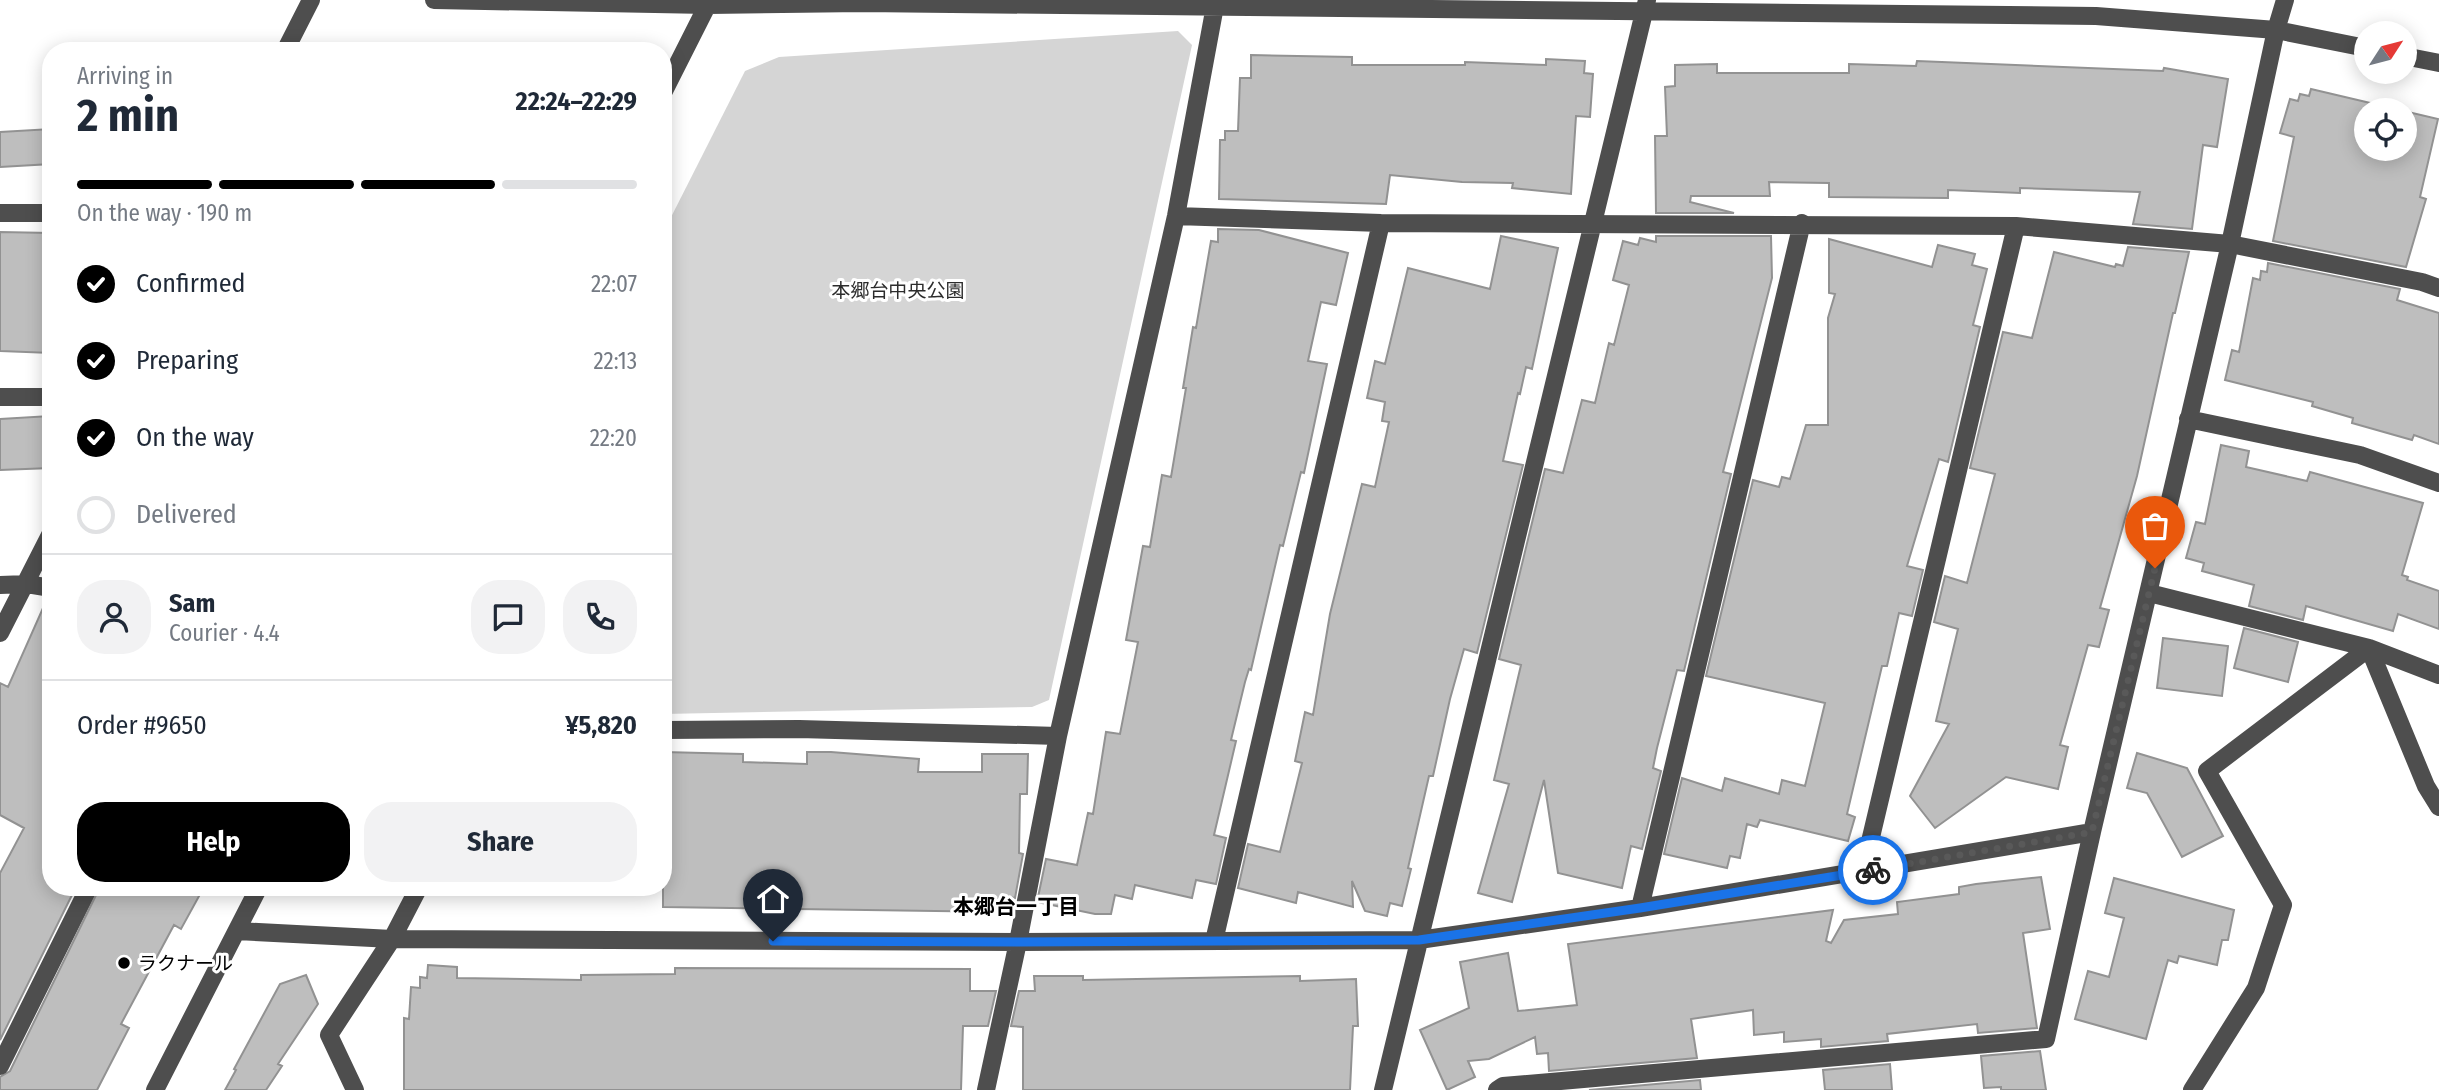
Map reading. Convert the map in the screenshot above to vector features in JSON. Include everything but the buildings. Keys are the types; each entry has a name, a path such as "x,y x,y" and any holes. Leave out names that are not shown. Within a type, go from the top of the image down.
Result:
{"street":[{"path":"290,42 311,0"},
{"path":"434,0 709,3 864,1 1215,6 1645,6 2096,16 2276,30 2354,46"},
{"path":"1497,1090 1503,1086 1547,1087 2046,1039 2285,0"},
{"path":"672,75 709,3"},
{"path":"986,1090 1058,736 1176,216 1215,6"},
{"path":"1383,1090 1645,6"},
{"path":"2417,58 2439,62"},
{"path":"0,214 42,213"},
{"path":"1176,216 1381,223 2016,226 2230,244 2422,282 2439,288"},
{"path":"1214,941 1381,223"},
{"path":"1640,908 1802,223"},
{"path":"1863,872 2016,226"},
{"path":"0,397 42,397"},
{"path":"2188,419 2360,455 2439,483"},
{"path":"0,633 42,552"},
{"path":"0,585 42,586"},
{"path":"2149,593 2369,648 2439,675"},
{"path":"2369,648 2426,786 2439,807"},
{"path":"2192,1090 2256,988 2283,905 2207,771 2369,648"},
{"path":"672,730 799,729 1058,736"},
{"path":"237,931 392,939 1018,942 1419,940 1640,908 2092,832"},
{"path":"0,1066 85,896"},
{"path":"155,1090 254,896"},
{"path":"355,1090 329,1035 392,939 414,896"}],"green space":[{"name":"本郷台中央公園","path":"1178,31 1192,45 1049,700 1032,707 672,714 672,215 745,71 779,57"}],"way so far":[{"path":"1873,870 2092,832 2155,568"}],"place":[{"name":"ラクナール","path":"124,963"}],"district":[{"name":"本郷台一丁目","path":"1016,907"}],"route":[{"path":"773,941 1419,940 1873,870"}]}
